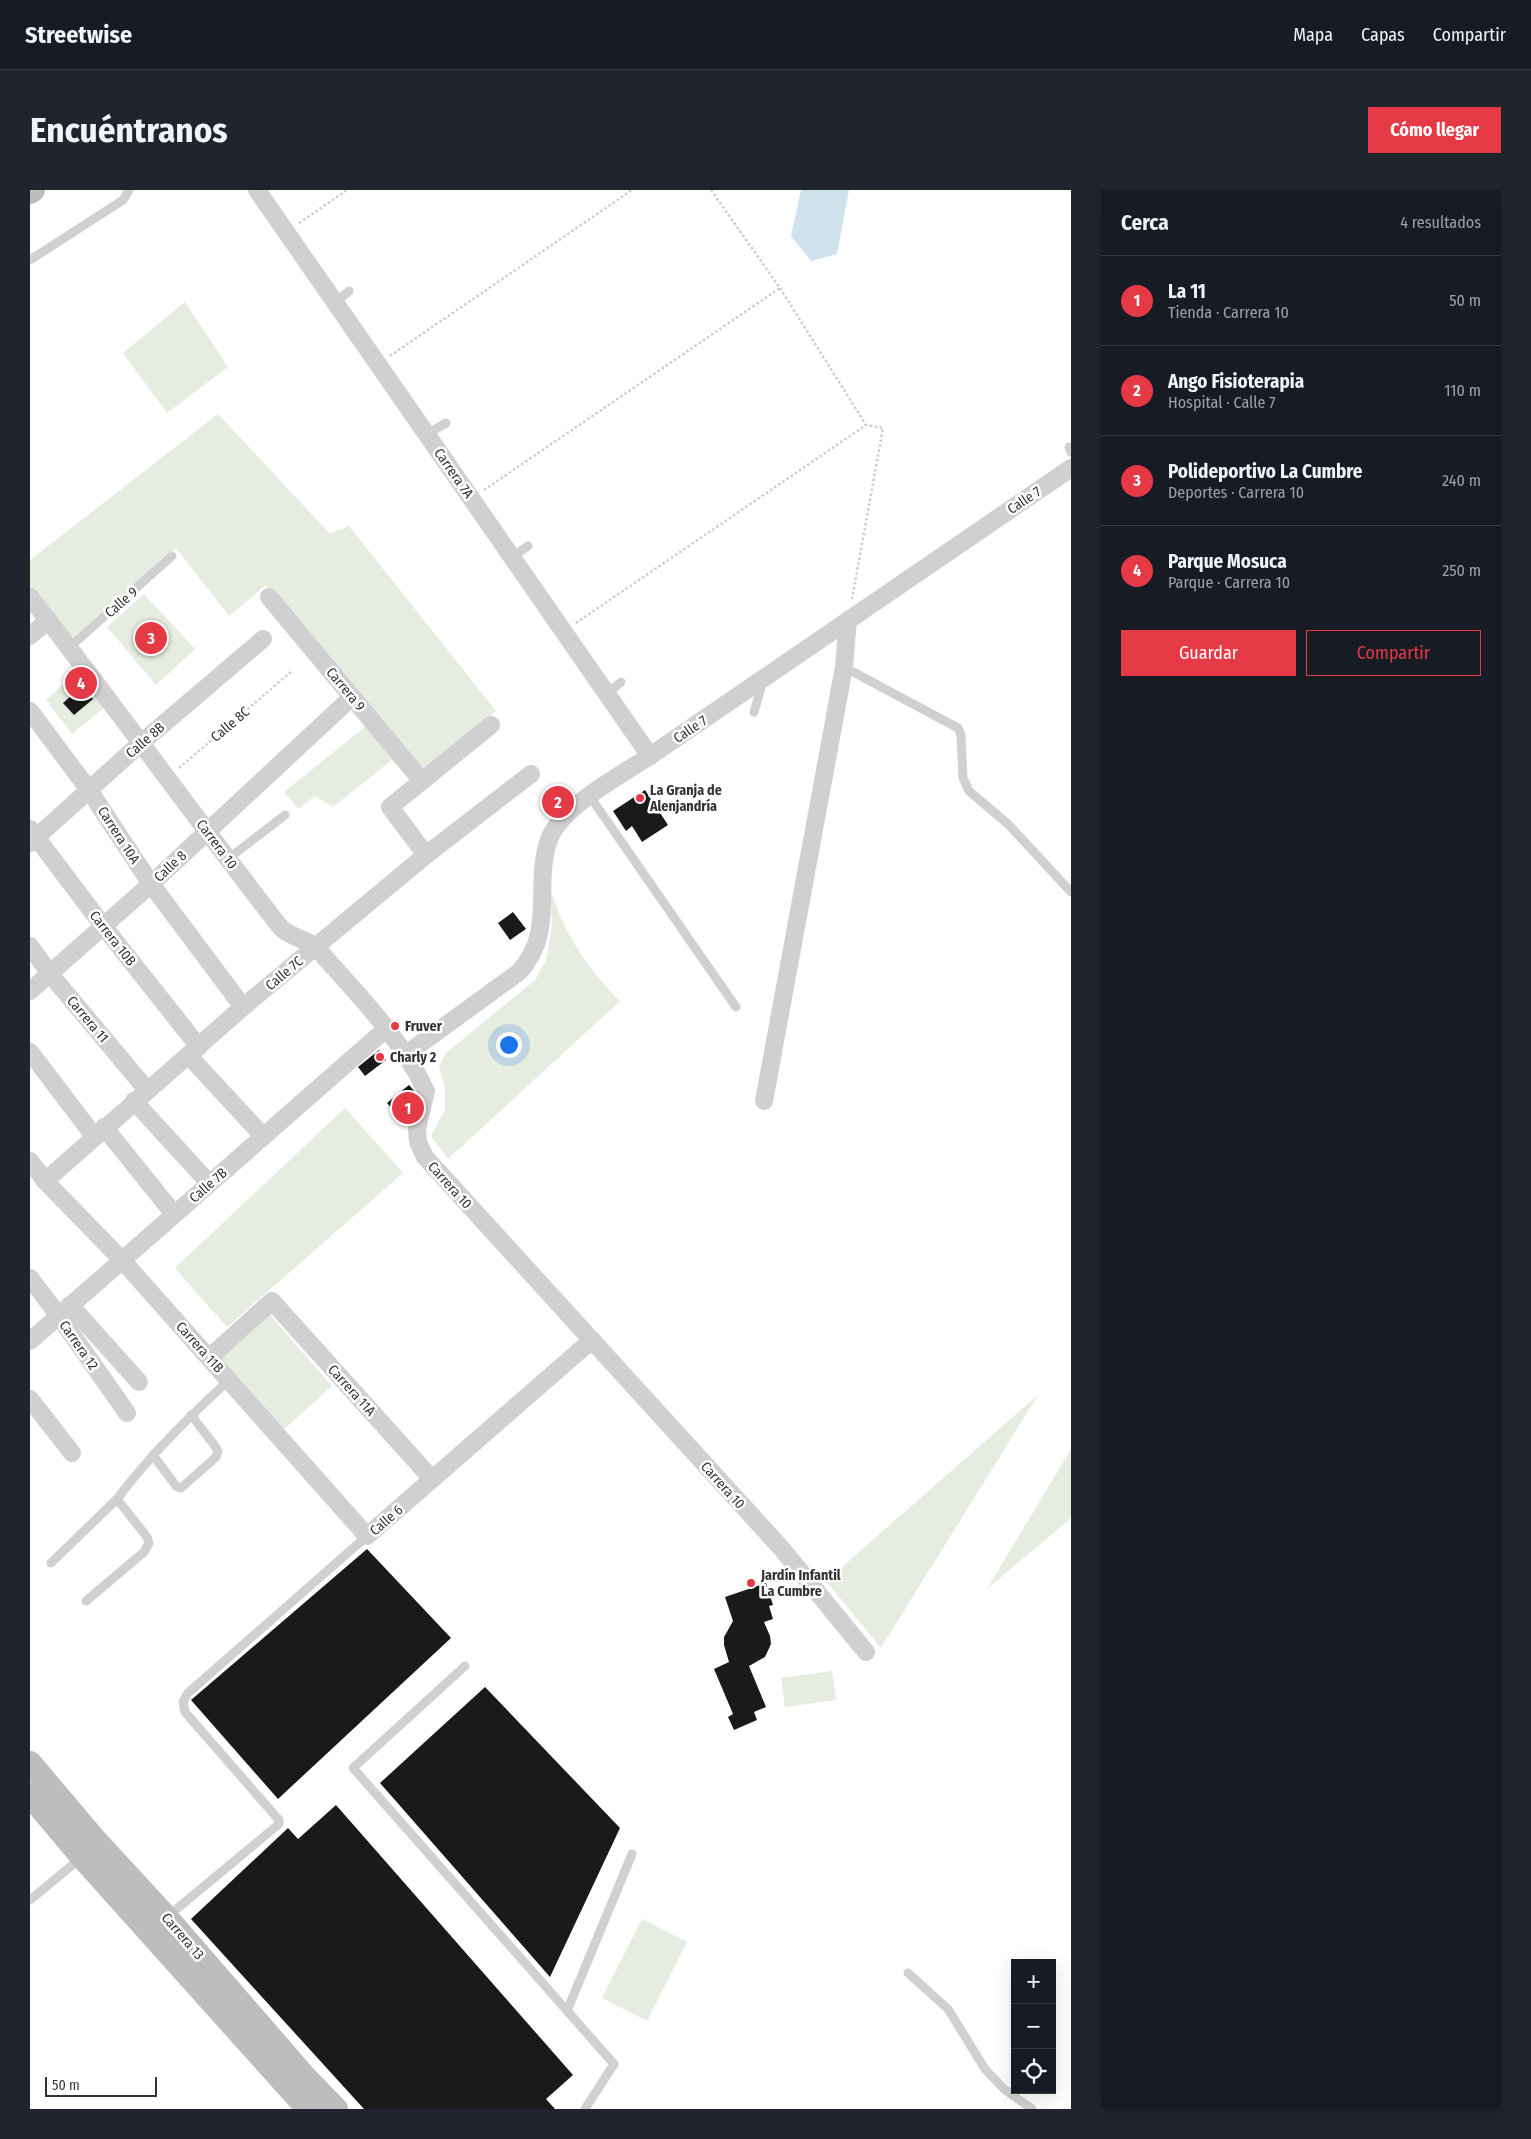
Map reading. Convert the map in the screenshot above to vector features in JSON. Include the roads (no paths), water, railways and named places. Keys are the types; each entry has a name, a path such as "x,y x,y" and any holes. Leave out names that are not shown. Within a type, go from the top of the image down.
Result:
{"street":[{"name":"Carrera 7A","path":"257,190 284,231 342,297 378,364 650,756"},
{"name":"Calle 7","path":"405,1056 519,972 526,964 534,952 542,925 544,867 550,836 566,816 589,795 650,756 1071,468"},
{"name":"Carrera 10","path":"30,597 70,647 207,832 281,928 292,937 303,938 315,946 386,1029 405,1056 426,1091 417,1129 418,1142 424,1157 782,1549 866,1652"},
{"name":"Carrera 9","path":"269,597 422,781"},
{"path":"30,636 48,620"},
{"path":"764,1101 844,667 848,620"},
{"name":"Calle 8B","path":"32,836 89,790 263,639"},
{"name":"Calle 8","path":"30,992 151,884 352,697"},
{"name":"Carrera 10A","path":"30,711 89,790 151,884 243,1007"},
{"path":"426,855 390,807 491,725"},
{"name":"Calle 7C","path":"45,1181 99,1131 315,946 426,855 531,774"},
{"name":"Carrera 10B","path":"32,836 104,927 194,1051 263,1136"},
{"name":"Carrera 11","path":"30,946 140,1096 209,1183"},
{"name":"Calle 7B","path":"30,1341 386,1029"},
{"path":"30,1052 174,1214"},
{"name":"Carrera 11B","path":"30,1161 45,1181 122,1260 367,1536"},
{"name":"Carrera 12","path":"30,1278 139,1382"},
{"name":"Carrera 11A","path":"209,1358 272,1301 432,1479"},
{"name":"Carrera 12","path":"65,1310 126,1413"},
{"name":"Calle 6","path":"367,1536 592,1340"},
{"path":"30,1400 72,1453"},
{"name":"Carrera 13","path":"30,1763 95,1840 167,1918 308,2109"},
{"name":"Carrera 13","path":"30,1795 82,1857 235,2011 336,2109"}],"lane":[{"path":"30,260 123,200 129,190"},
{"path":"427,434 446,423"},
{"path":"512,557 528,546"},
{"name":"Calle 9","path":"70,647 172,556"},
{"path":"844,667 958,728 961,735 964,778 969,791 1008,824 1071,892"},
{"path":"754,712 763,679"},
{"path":"607,694 621,682"},
{"path":"589,795 736,1007"},
{"path":"228,859 285,815"},
{"path":"51,1563 118,1500 153,1455 229,1380"},
{"path":"153,1455 176,1486 181,1488 216,1456 218,1452 215,1446 192,1415"},
{"path":"86,1601 144,1552 149,1543 148,1537 118,1500"},
{"name":"Calle 6","path":"167,1918 279,1824 279,1820 185,1712 183,1702 188,1693 367,1536"},
{"path":"464,1666 353,1768 614,2064 585,2109"},
{"path":"567,2011 632,1854"},
{"path":"30,1900 82,1857"},
{"path":"908,1973 948,2009 985,2069 1004,2089 1032,2109"}],"water":[{"path":"801,190 849,190 837,254 811,261 791,236"}],"place":[{"name":"Polideportivo La Cumbre","path":"151,638"},
{"name":"Parque Mosuca","path":"81,683"},
{"name":"La Granja de Alenjandría","path":"640,798"},
{"name":"Ango Fisioterapia","path":"558,802"},
{"name":"Fruver","path":"395,1026"},
{"name":"Charly 2","path":"380,1057"},
{"name":"La 11","path":"408,1108"},
{"name":"Jardín Infantil La Cumbre","path":"751,1583"}]}
